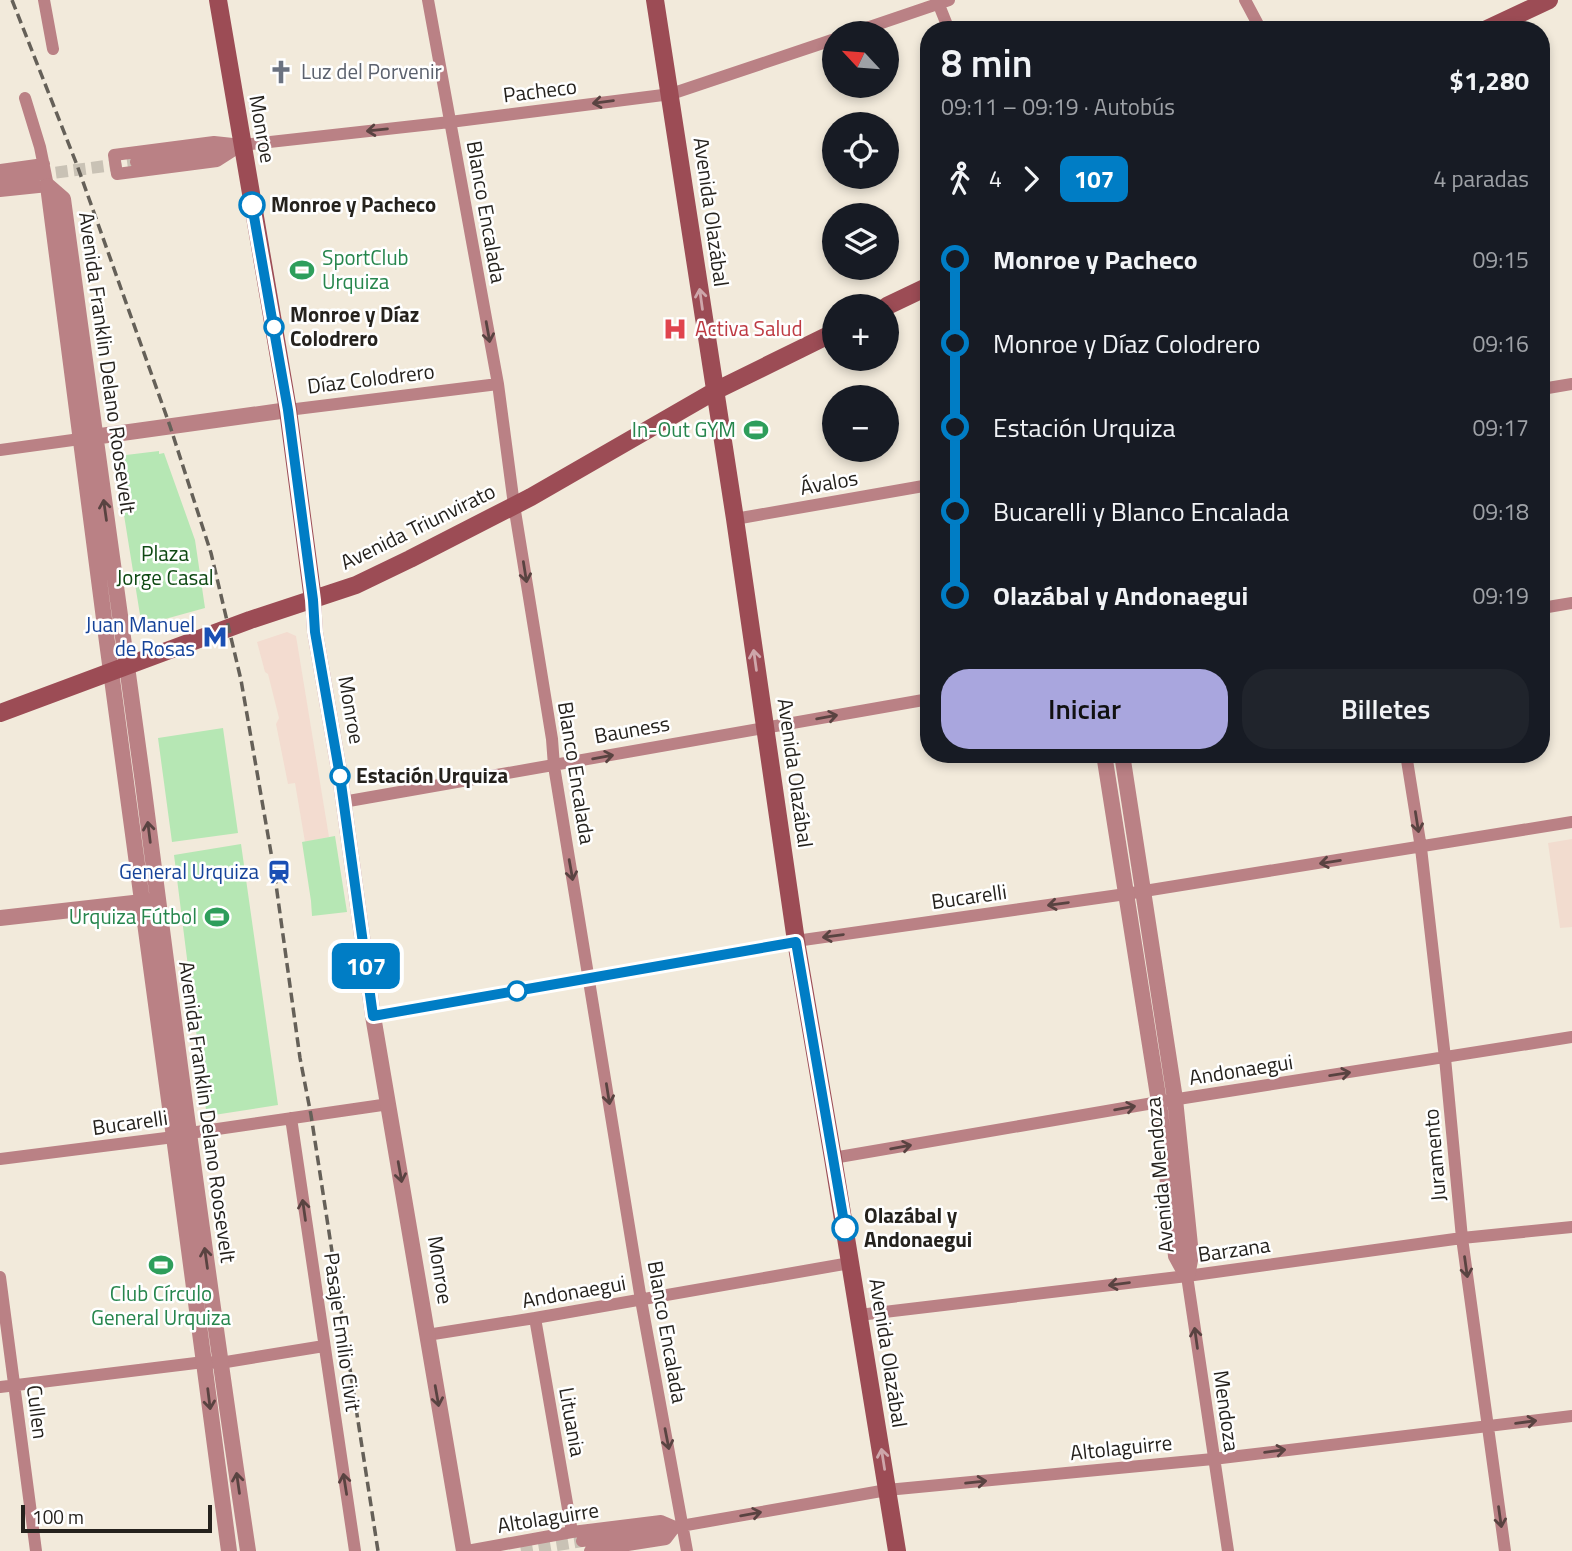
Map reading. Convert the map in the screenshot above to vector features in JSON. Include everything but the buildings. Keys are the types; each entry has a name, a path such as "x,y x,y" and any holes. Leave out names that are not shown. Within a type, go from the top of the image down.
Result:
{"main road":[{"name":"Monroe","path":"218,0 288,410 313,600"},
{"name":"Avenida Olazábal","path":"655,0 735,519 796,942 897,1551"},
{"path":"1504,21 1549,0"},
{"path":"899,300 920,290"},
{"name":"Avenida Triunvirato","path":"0,713 378,575 514,505 715,391 822,338"}],"street":[{"path":"44,0 53,49"},
{"name":"Blanco Encalada","path":"428,0 498,384 554,766 679,1526 687,1551"},
{"path":"1245,0 1256,21"},
{"path":"886,21 942,1 947,21"},
{"name":"Pacheco","path":"136,162 242,145 450,122 671,93 822,43"},
{"name":"Avenida Franklin Delano Roosevelt","path":"25,98 43,175 87,437 212,1362 229,1551"},
{"name":"Pacheco","path":"214,142 242,145 217,161 117,174 114,155 214,142"},
{"path":"0,170 43,175"},
{"path":"0,180 43,175"},
{"path":"0,191 43,175"},
{"name":"Díaz Colodrero","path":"0,450 498,384"},
{"path":"1550,388 1572,384"},
{"name":"Ávalos","path":"735,519 920,487"},
{"name":"Monroe","path":"313,600 315,632 343,802 373,1016 465,1551"},
{"path":"1550,607 1572,603"},
{"name":"Bauness","path":"343,802 920,701"},
{"name":"Avenida Mendoza","path":"1106,763 1175,1099 1191,1255 1187,1276"},
{"name":"Avenida Mendoza","path":"1123,763 1134,893 1176,1256 1187,1276"},
{"name":"Juramento","path":"1407,763 1421,848 1462,1238 1505,1551"},
{"name":"Bucarelli","path":"373,1016 796,942 1134,893 1572,822"},
{"path":"0,918 150,901"},
{"name":"Andonaegui","path":"833,1158 1175,1099 1572,1037"},
{"name":"Bucarelli","path":"0,1159 389,1104"},
{"name":"Pasaje Emilio Civit","path":"291,1118 355,1551"},
{"name":"Barzana","path":"859,1315 1187,1276 1462,1238 1572,1227"},
{"name":"Andonaegui","path":"427,1335 850,1263"},
{"name":"Mendoza","path":"1187,1276 1228,1551"},
{"name":"Cullen","path":"0,1277 36,1551"},
{"name":"Lituania","path":"535,1318 581,1542"},
{"path":"0,1387 324,1346"},
{"name":"Avenida Franklin Delano Roosevelt","path":"212,1362 248,1551"},
{"name":"Altolaguirre","path":"581,1542 661,1521 679,1526 887,1490 1213,1459 1572,1416"},
{"name":"Altolaguirre","path":"465,1551 666,1539 679,1526"}],"shaded area":[{"path":"287,632 296,636 329,837 305,842 295,783 288,784 276,724 279,718 257,642"},
{"path":"1572,839 1572,927 1560,928 1548,843"}],"green space":[{"name":"Plaza Jorge Casal","path":"159,451 159,454 164,453 195,540 205,608 147,624 141,621 115,459"},
{"name":"Urquiza Fútbol","path":"223,728 238,833 172,842 158,738"},
{"path":"335,836 347,912 312,916 302,842"},
{"path":"241,844 278,1105 214,1115 206,1110 174,855"}],"tunnel":[{"path":"38,175 136,162"},
{"path":"521,1551 582,1541"}],"railway":[{"path":"12,0 77,165 170,426 211,553 241,680 274,870 300,1058 378,1551"}],"bus line":[{"name":"107","path":"252,205 288,410 315,632 340,776 373,1016 796,942 845,1228"}],"place":[{"name":"Luz del Porvenir","path":"281,72"},
{"name":"Monroe y Pacheco","path":"252,205"},
{"name":"SportClub Urquiza","path":"302,270"},
{"name":"Monroe y Díaz Colodrero","path":"274,327"},
{"name":"Activa Salud","path":"675,329"},
{"name":"In-Out GYM","path":"756,430"},
{"name":"Juan Manuel de Rosas","path":"215,637"},
{"name":"Estación Urquiza","path":"340,776"},
{"name":"General Urquiza","path":"279,872"},
{"name":"Urquiza Fútbol","path":"217,917"},
{"name":"Olazábal y Andonaegui","path":"845,1228"},
{"name":"Club Círculo General Urquiza","path":"161,1265"}]}
